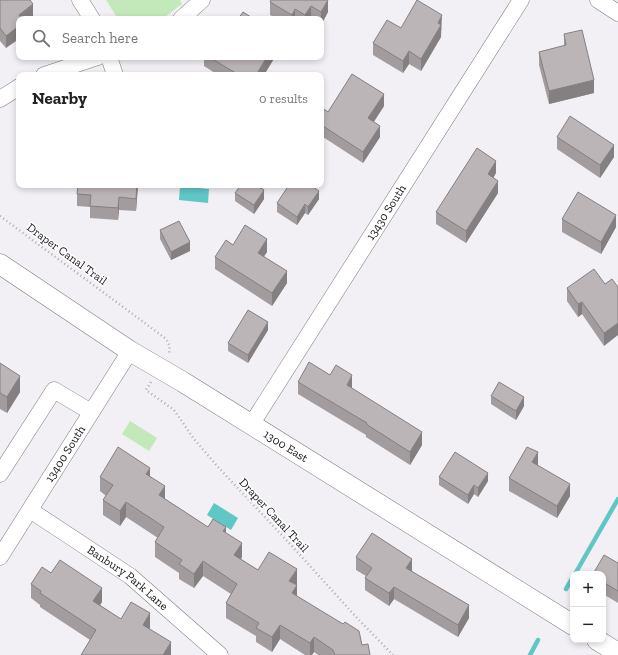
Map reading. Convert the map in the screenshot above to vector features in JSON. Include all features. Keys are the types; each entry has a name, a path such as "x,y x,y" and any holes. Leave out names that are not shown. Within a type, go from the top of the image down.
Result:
{"main road":[{"name":"1300 East","path":"0,264 130,351 183,382 570,623"},
{"path":"602,643 618,653"}],"street":[{"path":"80,0 90,16"},
{"path":"184,16 202,0"},
{"name":"13430 South","path":"251,425 521,0"},
{"path":"598,0 618,13"},
{"path":"53,72 89,60"},
{"path":"110,60 114,72"},
{"path":"0,99 16,89"},
{"name":"13400 South","path":"0,557 130,351"},
{"path":"0,474 54,390 91,412"},
{"name":"Banbury Park Lane","path":"30,510 130,576 220,655"}],"path":[{"name":"Draper Canal Trail","path":"0,216 165,338 169,343 170,348 168,356"},
{"name":"Draper Canal Trail","path":"148,386 146,390 174,410 194,439 218,467 291,545 356,618 392,655"}],"green space":[{"path":"106,0 180,0 182,4 166,16 116,16"},
{"path":"130,421 157,438 149,451 122,434"}],"water":[{"path":"180,188 209,189 208,203 179,200"},
{"path":"214,503 238,518 231,530 207,515"}],"building":[{"path":"0,0 30,0 33,4 19,15 20,16 16,16 16,28 6,36 0,28"},
{"path":"271,0 328,0 321,12 311,6 305,15 295,9 292,15 270,2"},
{"path":"417,0 442,15 438,23 441,25 421,59 409,51 403,61 373,43 387,20 401,28"},
{"path":"243,12 249,16 240,16"},
{"path":"582,30 594,80 549,91 539,52 566,45 564,34"},
{"path":"214,60 265,60 258,72 234,72"},
{"path":"352,74 384,94 368,118 380,126 363,152 324,127 324,109 328,112"},
{"path":"570,116 614,145 600,165 557,137"},
{"path":"477,148 496,161 488,174 498,181 466,231 436,212"},
{"path":"78,188 137,188 136,199 119,197 118,208 90,206 91,195 77,194"},
{"path":"239,188 261,188 264,190 254,205 235,193"},
{"path":"287,188 314,188 319,191 308,207 305,204 297,217 277,203"},
{"path":"578,192 616,215 601,242 562,219"},
{"path":"179,221 190,242 171,252 160,230"},
{"path":"245,225 267,239 258,253 287,271 272,293 215,257 226,240 233,245"},
{"path":"594,269 605,284 612,279 618,287 618,323 604,333 582,302 578,304 567,288"},
{"path":"248,310 268,322 248,355 228,343"},
{"path":"309,362 330,375 336,365 352,375 347,385 422,432 410,452 366,424 367,423 298,382"},
{"path":"0,363 20,376 7,397 0,393"},
{"path":"499,382 524,397 516,411 491,396"},
{"path":"118,447 150,468 146,474 165,486 159,495 208,527 213,519 226,527 223,531 242,543 234,555 258,570 269,552 297,569 289,581 297,585 292,593 343,624 345,622 359,631 362,645 368,644 370,655 335,655 333,650 314,637 310,643 280,625 272,637 256,628 259,623 226,603 237,584 203,561 194,574 179,564 182,560 155,542 164,527 126,502 120,511 103,500 113,485 100,477"},
{"path":"527,447 538,452 532,462 570,484 557,506 509,478"},
{"path":"455,452 488,473 478,488 474,485 468,495 439,477"},
{"path":"372,533 412,559 406,568 469,605 458,625 394,587 389,593 365,578 372,568 356,557"},
{"path":"604,555 618,563 618,591 606,584 606,571 595,571"},
{"path":"60,560 102,588 93,601 121,619 131,602 150,613 143,625 171,642 163,655 81,655 96,630 40,593 41,591 31,584 42,567 51,573"}],"waterway":[{"path":"577,571 618,499"},
{"path":"566,589 570,582"},
{"path":"530,655 538,640"}]}
